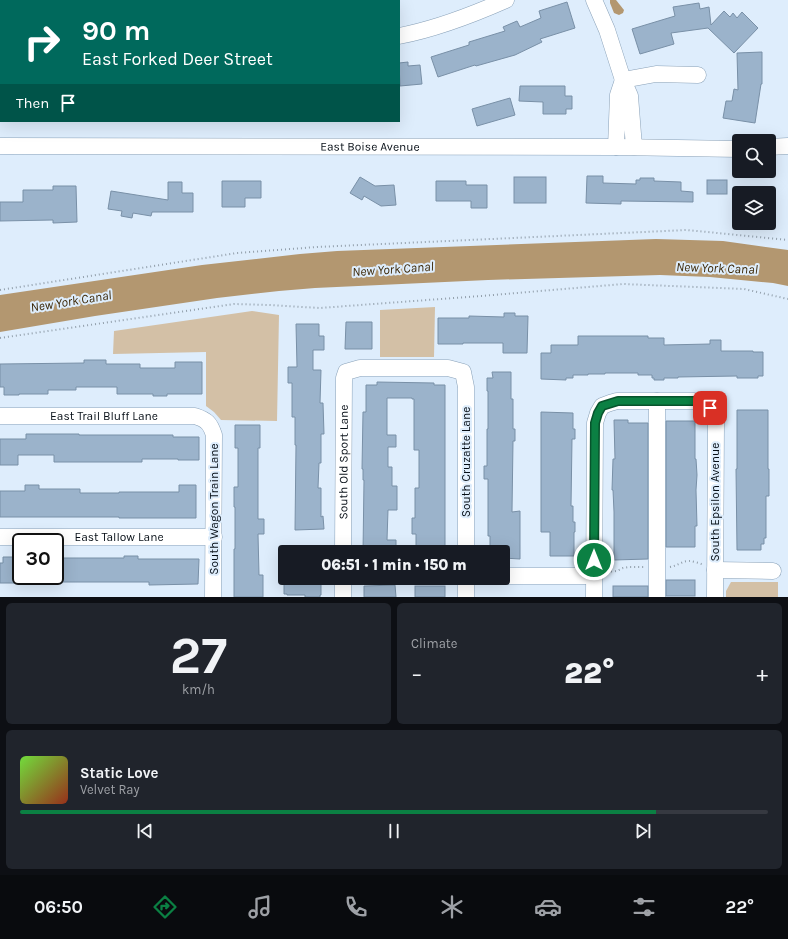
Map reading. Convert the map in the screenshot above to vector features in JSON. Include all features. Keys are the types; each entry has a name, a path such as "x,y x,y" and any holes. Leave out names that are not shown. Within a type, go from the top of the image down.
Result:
{"street":[{"path":"400,36 419,32 506,0"},
{"path":"594,0 607,30 623,80 630,96 634,147"},
{"path":"623,80 656,74 698,75"},
{"path":"616,146 618,95 623,80"},
{"name":"East Boise Avenue","path":"0,146 616,146 732,149"},
{"path":"776,147 788,146"},
{"name":"South Old Sport Lane","path":"343,545 343,389 346,372 360,368 448,368 463,372"},
{"name":"South Cruzatte Lane","path":"463,372 466,387 466,545"},
{"path":"594,597 595,423 598,413 602,406 618,401 657,401 657,597"},
{"name":"South Epsilon Avenue","path":"657,401 694,401 702,403 710,408 714,415 716,422 715,597"},
{"name":"East Trail Bluff Lane","path":"0,416 195,416 202,418 207,422"},
{"name":"South Wagon Train Lane","path":"207,422 214,435 213,597"},
{"name":"East Tallow Lane","path":"0,537 214,538"},
{"path":"715,570 773,570"},
{"path":"510,576 594,576"},
{"path":"343,585 343,597"},
{"path":"466,585 466,597"}],"path":[{"path":"0,290 237,253 317,247 687,230 788,240"},
{"path":"0,338 234,304 320,308 489,296 623,284 744,289 788,299"}],"shaded area":[{"path":"435,307 434,357 380,357 380,310"},
{"path":"252,311 279,315 277,421 221,420 206,406 206,352 113,354 114,331"},
{"path":"731,582 778,582 778,597 726,597 726,591"}],"water":[{"path":"610,0 616,0 624,10 623,13 619,15 614,13"},
{"name":"New York Canal","path":"656,239 723,241 788,250 788,286 773,283 710,277 660,275 488,280 315,288 217,298 0,332 0,295 202,265 337,251"}],"building":[{"path":"567,2 575,28 540,39 542,42 515,55 476,66 475,65 438,77 431,57 469,45 469,42 505,31 503,27 517,21 520,27 541,18 539,11"},
{"path":"699,3 700,9 709,7 711,25 724,11 730,17 733,13 737,18 742,12 758,28 734,53 708,28 671,33 674,44 640,54 632,29 675,16 673,7"},
{"path":"762,52 762,84 755,123 723,118 726,101 732,101 734,89 738,90 737,53"},
{"path":"408,62 408,66 420,65 422,84 400,86 400,63"},
{"path":"520,86 565,86 565,96 572,96 572,109 566,109 566,114 543,114 543,102 519,101"},
{"path":"510,98 515,115 477,126 472,109"},
{"path":"587,176 603,176 603,183 636,184 636,180 640,180 640,178 654,178 654,181 681,182 681,191 693,192 693,202 621,201 621,204 586,203"},
{"path":"360,177 375,186 394,185 396,205 381,206 364,196 362,200 350,193"},
{"path":"514,177 546,177 546,203 514,203"},
{"path":"707,180 727,180 727,194 707,194"},
{"path":"222,181 261,181 261,198 245,198 245,207 222,207"},
{"path":"436,181 466,181 466,185 487,185 487,208 471,208 471,201 436,201"},
{"path":"168,182 182,182 182,193 193,193 193,212 152,212 151,216 133,213 132,218 121,216 122,211 108,209 111,191 168,200"},
{"path":"53,186 76,186 77,222 53,223 53,220 0,221 0,202 23,202 23,190 53,190"},
{"path":"504,313 515,313 515,316 528,316 527,353 503,353 503,343 438,344 438,318 469,318 469,316 504,317"},
{"path":"346,322 372,322 372,349 345,349"},
{"path":"296,324 319,324 319,336 324,336 324,350 313,350 313,370 321,370 320,403 323,403 324,434 321,434 321,463 319,463 318,488 321,488 321,517 323,516 324,529 295,530 295,417 292,417 292,383 288,383 288,367 297,367"},
{"path":"578,336 648,336 648,338 664,338 664,345 710,344 710,340 721,340 721,351 763,352 763,376 758,376 758,378 737,378 737,376 678,377 664,378 664,380 654,380 652,375 638,375 638,373 605,373 573,375 573,378 566,378 566,380 541,379 541,353 551,353 551,345 578,345"},
{"path":"84,360 106,360 106,364 140,364 140,368 175,368 175,362 202,362 202,394 167,394 167,396 153,396 153,394 117,394 117,387 76,387 76,390 48,390 48,394 4,395 4,387 0,387 0,364 84,363"},
{"path":"492,372 511,372 513,429 515,429 515,441 513,441 512,512 520,511 520,559 510,558 510,545 490,545 490,536 488,536 488,479 484,479 484,466 487,466 487,378 493,378"},
{"path":"377,382 434,383 434,385 445,385 445,545 416,545 416,534 412,534 412,518 415,518 415,488 419,488 419,450 414,450 414,399 387,398 387,435 396,435 396,447 388,447 388,467 392,467 392,486 397,486 397,510 388,510 387,540 396,540 396,545 363,545 363,412 366,412 366,385 377,385"},
{"path":"737,410 768,410 769,496 766,496 766,538 764,538 764,544 761,544 761,550 737,550"},
{"path":"541,412 573,413 573,429 575,429 575,439 572,439 571,506 573,506 573,522 575,522 574,556 550,556 550,532 541,532"},
{"path":"614,420 628,420 628,423 648,423 648,559 614,560 614,512 612,490 613,459 615,459"},
{"path":"666,421 695,421 697,526 695,526 695,547 666,547"},
{"path":"235,425 260,425 260,448 258,448 258,519 264,519 264,534 258,534 259,575 263,575 263,597 234,597 234,487 238,487 238,448 235,448"},
{"path":"26,434 173,435 173,437 199,437 199,460 142,459 142,462 54,462 54,455 18,455 18,465 0,465 0,439 26,439"},
{"path":"25,485 39,485 39,489 80,489 80,493 119,493 179,492 179,485 196,485 196,518 0,517 0,491 25,491"},
{"path":"124,556 138,556 138,559 199,559 198,584 149,585 149,582 64,582 64,558 124,558"},
{"path":"3,557 12,557 12,583 0,583 0,563 3,563"},
{"path":"666,580 695,580 695,596 666,596"},
{"path":"284,585 321,585 320,597 305,597 305,595 284,594"},
{"path":"395,585 396,597 364,597 364,586"},
{"path":"415,586 445,586 445,597 415,597"},
{"path":"613,586 648,586 648,597 613,597"}],"route":[{"path":"594,560 595,423 602,406 618,401 694,401 702,403 710,408"}]}
